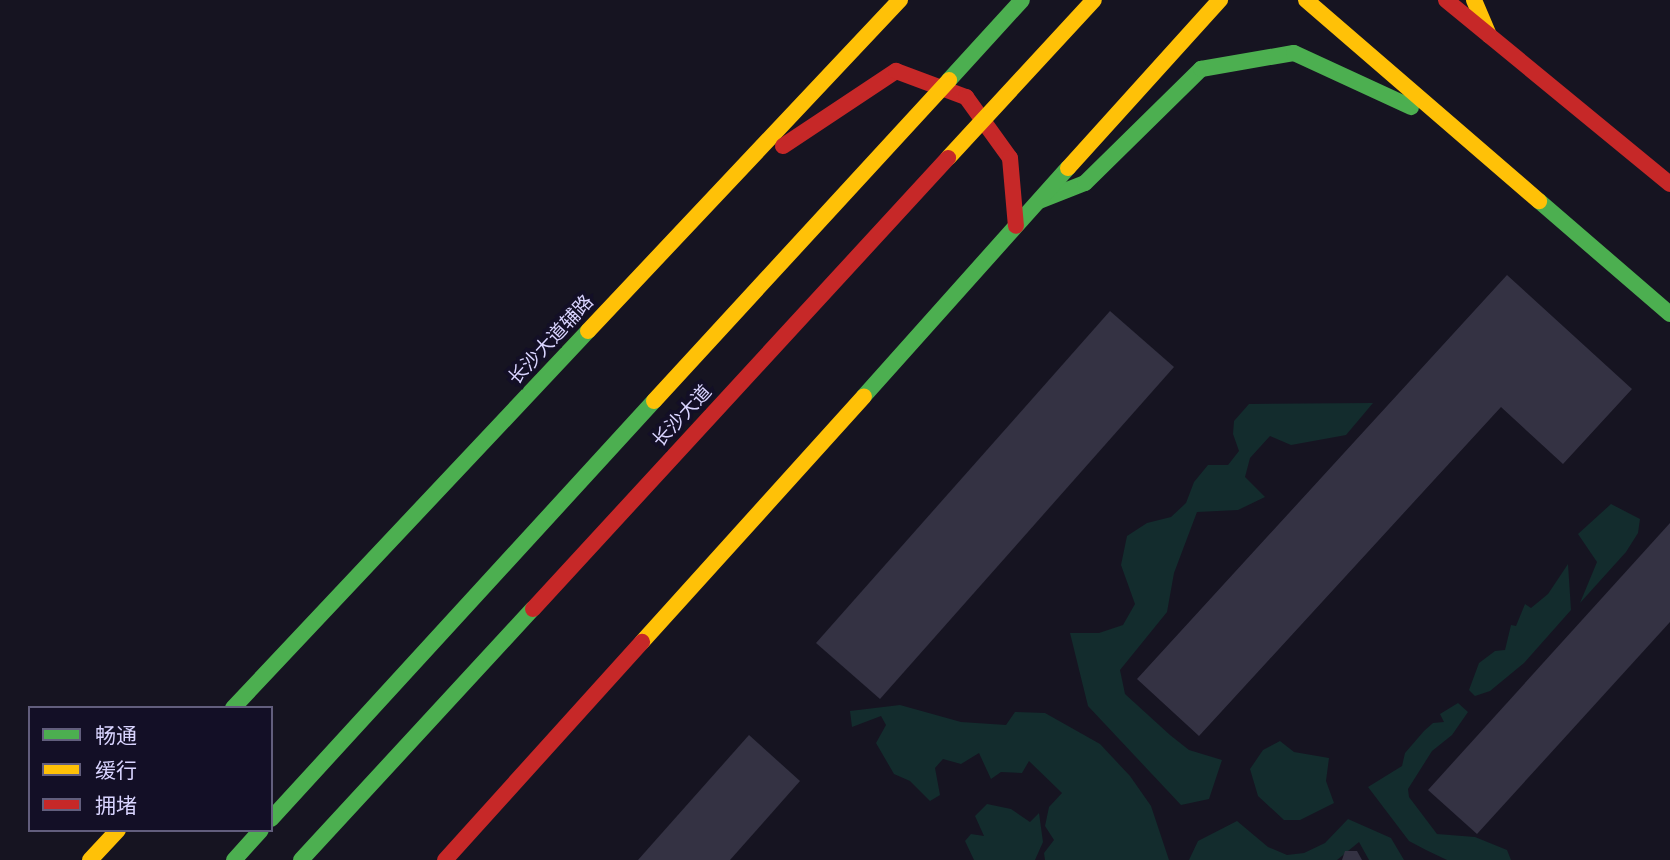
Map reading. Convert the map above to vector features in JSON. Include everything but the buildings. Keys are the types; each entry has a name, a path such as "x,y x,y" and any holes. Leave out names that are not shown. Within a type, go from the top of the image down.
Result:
{"main road":[{"name":"长沙大道辅路","path":"235,706 899,0"},
{"name":"长沙大道","path":"273,817 1022,0"},
{"name":"长沙大道","path":"301,860 1094,0"},
{"path":"445,860 1220,0"},
{"path":"1306,0 1670,314"},
{"path":"1447,0 1670,184"},
{"path":"1474,0 1489,35"},
{"path":"1039,201 1085,183 1201,69 1294,53 1452,126"},
{"path":"728,183 896,71 966,97 1010,158 1016,226"},
{"path":"90,860 116,832"},
{"path":"234,860 259,832"}],"green space":[{"path":"1373,403 1346,435 1291,445 1270,436 1250,458 1245,477 1265,497 1238,510 1197,512 1174,573 1167,612 1120,670 1125,694 1170,735 1189,750 1222,760 1209,799 1181,805 1088,706 1070,633 1099,633 1123,625 1135,604 1121,565 1127,536 1147,523 1171,517 1186,503 1194,482 1208,465 1228,465 1239,451 1233,434 1234,421 1249,404"},
{"path":"1611,504 1640,519 1638,533 1626,552 1580,603 1597,562 1578,534"},
{"path":"1568,564 1571,610 1524,663 1490,691 1475,696 1469,690 1479,663 1495,651 1505,650 1511,625 1516,626 1525,604 1531,608 1548,594"},
{"path":"1458,703 1468,712 1452,735 1432,751 1408,789 1409,797 1437,834 1475,837 1507,850 1511,860 1447,860 1426,850 1409,841 1368,787 1402,766 1405,753 1424,731 1433,723 1444,722 1440,714"},
{"path":"900,705 961,722 1006,725 1015,712 1045,713 1100,744 1130,776 1151,806 1169,860 1045,860 1044,853 1054,840 1045,826 1049,807 1062,793 1029,761 1022,773 1001,772 991,779 979,753 961,764 943,759 935,768 940,795 930,801 910,781 894,774 876,743 886,725 881,716 852,727 850,711"},
{"path":"1280,741 1294,752 1329,758 1326,781 1334,803 1300,820 1284,820 1258,796 1250,769 1263,750"},
{"path":"987,804 1011,809 1030,822 1039,813 1043,842 1035,860 974,860 965,841 971,834 984,836 975,816"},
{"path":"1348,819 1391,838 1404,860 1369,860 1359,842 1337,860 1189,860 1198,841 1237,821 1268,847 1287,855 1304,853 1325,843"}],"traffic: fast":[{"path":"949,80 1022,0"},
{"path":"1039,201 1085,183 1201,69 1294,53 1411,107"},
{"path":"864,396 1068,168"},
{"path":"1539,201 1670,314"},
{"path":"235,706 588,331"},
{"path":"273,817 654,401"},
{"path":"301,860 533,609"},
{"path":"234,860 259,832"}],"traffic: slow":[{"path":"588,331 900,0"},
{"path":"948,158 1094,0"},
{"path":"1068,168 1220,0"},
{"path":"1306,0 1539,201"},
{"path":"1474,0 1489,35"},
{"path":"654,401 949,80"},
{"path":"642,642 864,396"},
{"path":"90,860 116,832"}],"traffic: jam":[{"path":"1446,0 1670,184"},
{"path":"783,146 896,71 966,97 1010,158 1016,226"},
{"path":"533,609 948,158"},
{"path":"445,860 642,642"}]}
